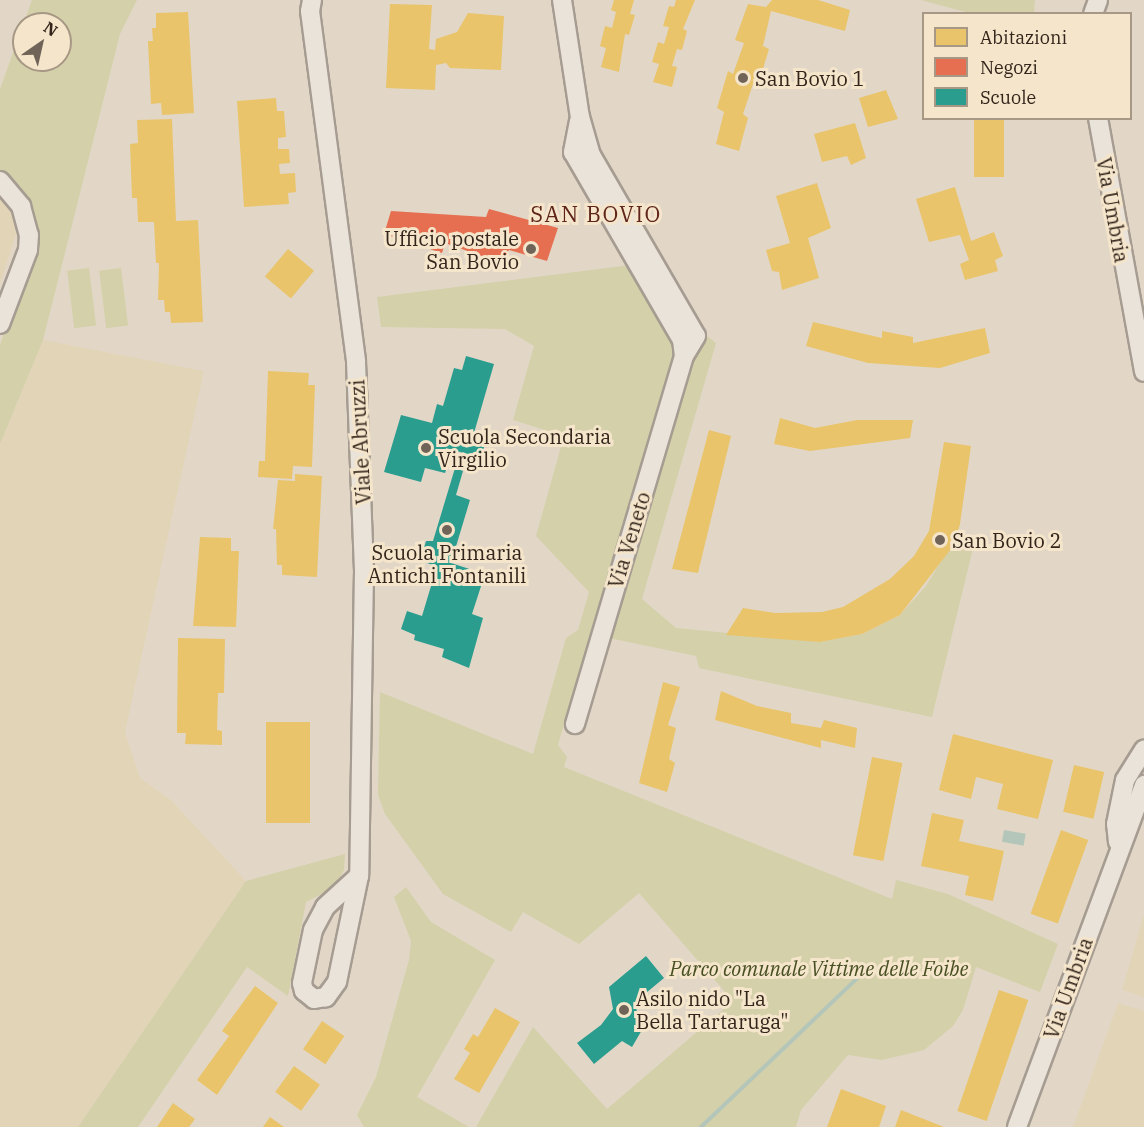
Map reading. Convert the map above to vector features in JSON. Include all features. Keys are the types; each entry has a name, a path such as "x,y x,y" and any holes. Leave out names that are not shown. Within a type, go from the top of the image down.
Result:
{"street":[{"name":"Via Veneto","path":"562,0 580,117 591,155 696,336 684,356 575,724"},
{"name":"Viale Abruzzi","path":"309,4 356,362 364,571 359,876 337,982 326,997 314,999 304,991 302,983 313,930 325,907 359,876"},
{"name":"Via Umbria","path":"1098,120 1144,372"},
{"path":"0,181 21,206 29,235 28,250 0,324"},
{"name":"Via Umbria","path":"1119,850 1116,824 1125,780 1144,749"},
{"name":"Via Umbria","path":"1017,1127 1144,785"}],"shaded area":[{"path":"0,198 13,216 16,234 0,284"},
{"path":"43,340 204,371 125,732 140,778 172,801 246,881 78,1127 0,1127 0,444"},
{"path":"1004,830 1026,834 1024,846 1002,842"},
{"path":"1144,914 1144,997 1122,990"},
{"path":"1118,1003 1144,1011 1144,1127 1073,1127"}],"green space":[{"path":"32,0 137,0 120,34 43,340 0,444 0,345 37,235 31,209 0,174 0,89 12,56 12,72 72,72 72,12 28,12"},
{"path":"921,0 1035,0 1034,12 965,12"},
{"name":"Parco comunale Vittime delle Foibe","path":"630,265 677,345 558,745 567,757 564,767 892,899 896,880 948,894 1058,944 1040,992 976,967 963,1010 953,1026 924,1050 882,1060 848,1055 801,1110 796,1127 476,1127 533,1027 607,1109 733,1001 639,893 579,944 523,912 511,932 443,894 385,814 378,795 380,692 533,754 566,638 578,630 589,592 536,536 564,436 513,420 534,346 505,329 381,327 377,297"},
{"path":"89,268 96,326 74,328 67,271"},
{"path":"121,268 128,326 106,328 99,271"},
{"path":"703,333 716,343 642,599 676,628 820,642 862,634 900,615 926,586 957,535 975,540 932,717 699,668 696,656 609,638"},
{"path":"345,854 344,870 335,887 306,902 288,996 247,967 138,1127 78,1127 246,881"},
{"path":"406,887 431,922 495,960 417,1097 469,1127 364,1127 357,1115 376,1077 409,960 411,941 394,897"}],"building: Abitazioni":[{"path":"614,0 634,0 630,14 635,15 629,35 625,34 619,72 601,67 606,48 600,46 605,26 612,28 616,12 611,10"},
{"path":"676,0 695,0 683,29 687,31 682,50 677,49 672,66 677,67 672,87 653,82 659,64 652,62 658,42 664,44 669,27 663,26 669,6 674,7"},
{"name":"San Bovio 1","path":"772,0 818,0 850,10 845,31 771,11 763,46 769,49 759,82 753,84 743,114 748,118 739,151 716,144 724,112 717,108 728,71 733,74 744,43 735,40 748,4 766,7"},
{"path":"390,4 432,5 429,49 435,50 436,39 457,32 468,13 504,16 501,70 450,68 446,63 436,65 435,90 386,88"},
{"path":"188,12 194,113 162,115 161,103 151,104 148,41 153,41 152,28 156,28 156,13"},
{"name":"San Bovio 1","path":"886,90 898,119 868,127 859,98"},
{"path":"276,98 277,111 284,111 286,137 278,138 278,149 289,149 290,163 279,164 280,174 295,173 296,192 288,193 289,204 244,207 237,101"},
{"path":"172,119 176,221 198,220 203,322 171,323 170,312 165,312 164,300 158,300 159,263 156,263 154,222 138,222 137,198 132,198 130,144 138,143 137,120"},
{"path":"974,120 1004,120 1004,177 974,177"},
{"name":"San Bovio 1","path":"855,123 866,158 851,165 847,156 822,162 814,134"},
{"path":"817,183 831,228 808,238 819,278 782,290 779,272 772,271 766,250 790,243 776,196"},
{"path":"955,187 971,241 994,232 1003,256 995,260 998,271 965,280 960,264 969,260 960,235 929,242 916,199"},
{"path":"288,249 314,271 291,298 265,277"},
{"path":"813,322 882,338 882,331 913,337 913,343 985,328 990,353 940,368 868,363 806,346"},
{"path":"268,371 309,373 308,385 315,385 312,467 293,466 292,479 258,477 259,461 265,461"},
{"path":"780,418 815,428 857,420 913,420 910,438 810,451 774,444"},
{"path":"709,430 731,436 698,573 672,569"},
{"name":"San Bovio 2","path":"944,442 971,446 960,524 954,545 900,615 862,634 820,642 726,635 743,608 776,613 822,612 843,607 890,579 914,556 929,531"},
{"path":"295,474 322,476 317,577 282,575 282,565 277,565 276,529 273,529 278,480 295,481"},
{"path":"200,537 231,538 231,551 239,551 236,627 193,626"},
{"path":"178,638 225,639 224,693 218,693 217,730 222,731 222,745 185,744 186,733 177,733"},
{"path":"663,682 680,687 668,725 676,728 669,759 675,763 667,792 639,783"},
{"path":"721,691 757,706 791,713 791,723 821,728 824,720 857,728 855,748 821,740 821,748 715,720"},
{"path":"266,722 310,722 310,823 266,823"},
{"path":"953,734 1053,760 1038,819 997,809 1003,784 976,777 971,799 939,790"},
{"path":"872,757 902,763 883,861 853,855"},
{"path":"1074,765 1104,772 1093,819 1063,812"},
{"path":"932,813 964,820 959,841 1004,851 993,901 965,895 969,876 921,866"},
{"path":"1061,830 1088,840 1058,924 1031,914"},
{"path":"255,986 278,1003 217,1095 197,1080 229,1036 222,1031"},
{"path":"999,990 1028,1000 987,1121 957,1111"},
{"path":"495,1008 520,1022 479,1093 454,1079 470,1053 464,1049 473,1034 478,1037"},
{"path":"322,1021 344,1036 325,1064 303,1049"},
{"path":"294,1066 320,1085 301,1111 275,1092"},
{"path":"841,1089 886,1106 879,1127 827,1127"},
{"path":"173,1103 195,1119 189,1127 157,1127"},
{"path":"901,1110 944,1127 895,1127"},
{"path":"270,1117 284,1127 263,1127"}],"building: Negozi":[{"path":"489,209 558,228 547,261 509,250 504,260 487,258 445,243 442,253 384,234 391,211 486,217"}],"building: Scuole":[{"path":"466,356 494,364 474,433 487,437 481,458 446,448 441,465 447,467 445,473 425,468 421,482 384,472 401,415 432,423 437,404 443,406 454,368 462,370"},
{"path":"455,468 463,471 456,495 470,500 451,563 485,574 472,614 483,618 469,668 442,657 444,649 414,640 415,635 401,629 407,611 422,616 437,566 420,561 426,541 433,541"},
{"name":"Asilo nido \"La Bella Tartaruga\"","path":"646,956 664,978 634,1003 637,1011 649,1018 632,1047 622,1041 594,1064 577,1043 601,1025 613,1009 609,987"}],"waterway":[{"path":"701,1127 864,972"}],"place":[{"name":"San Bovio 1","path":"743,78"},
{"name":"Ufficio postale San Bovio","path":"531,249"},
{"name":"Scuola Secondaria Virgilio","path":"426,448"},
{"name":"Scuola Primaria Antichi Fontanili","path":"447,530"},
{"name":"San Bovio 2","path":"940,540"},
{"name":"Asilo nido \"La Bella Tartaruga\"","path":"624,1010"}],"district":[{"name":"SAN BOVIO","path":"596,214"}]}
